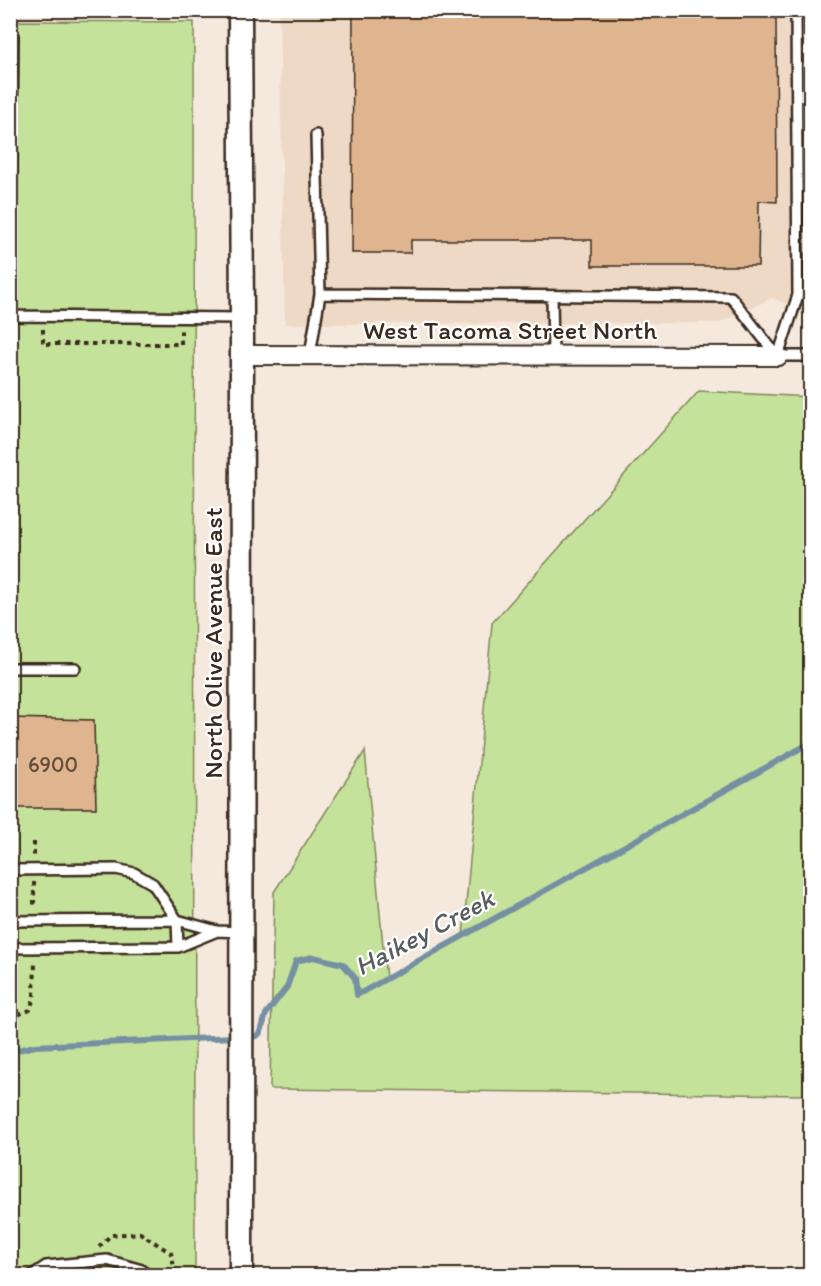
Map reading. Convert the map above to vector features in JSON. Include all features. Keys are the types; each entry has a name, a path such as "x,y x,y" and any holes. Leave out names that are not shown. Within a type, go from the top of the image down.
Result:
{"street":[{"name":"North Olive Avenue East","path":"240,10 241,1275"},
{"name":"West Tacoma Street North","path":"242,355 778,356"}],"lane":[{"path":"778,356 798,295 796,10"},
{"path":"13,35 11,317 242,318"},
{"path":"310,355 320,294 316,135"},
{"path":"320,294 731,297 778,356"},
{"path":"552,296 552,356"},
{"path":"778,356 810,356"},
{"path":"10,668 75,668"},
{"path":"10,870 116,869 134,873 153,884 177,920 178,947"},
{"path":"10,921 177,920 217,931 241,932"},
{"path":"10,948 178,947 217,931"},
{"path":"31,1275 46,1266 107,1260 142,1270"}],"path":[{"path":"41,326 44,331 43,344 181,344 183,326"},
{"path":"34,842 34,921"},
{"path":"10,1018 30,1010 34,997 34,948"}],"shaded area":[{"path":"279,11 810,11 810,314 772,298 719,323 285,324"}],"green space":[{"path":"11,21 194,22 195,1275 11,1276"},
{"path":"699,391 810,397 810,1095 270,1089 274,892 365,751 386,979 463,936 492,623"}],"building":[{"path":"353,10 758,10 758,17 776,17 777,202 759,201 758,266 592,266 592,240 411,240 411,253 352,253"},
{"path":"10,718 94,720 96,808 10,808"}],"waterway":[{"name":"Haikey Creek","path":"10,1052 35,1046 257,1036 261,1032 266,1014 287,987 296,961 313,957 343,964 355,978 357,995 810,743"}]}
